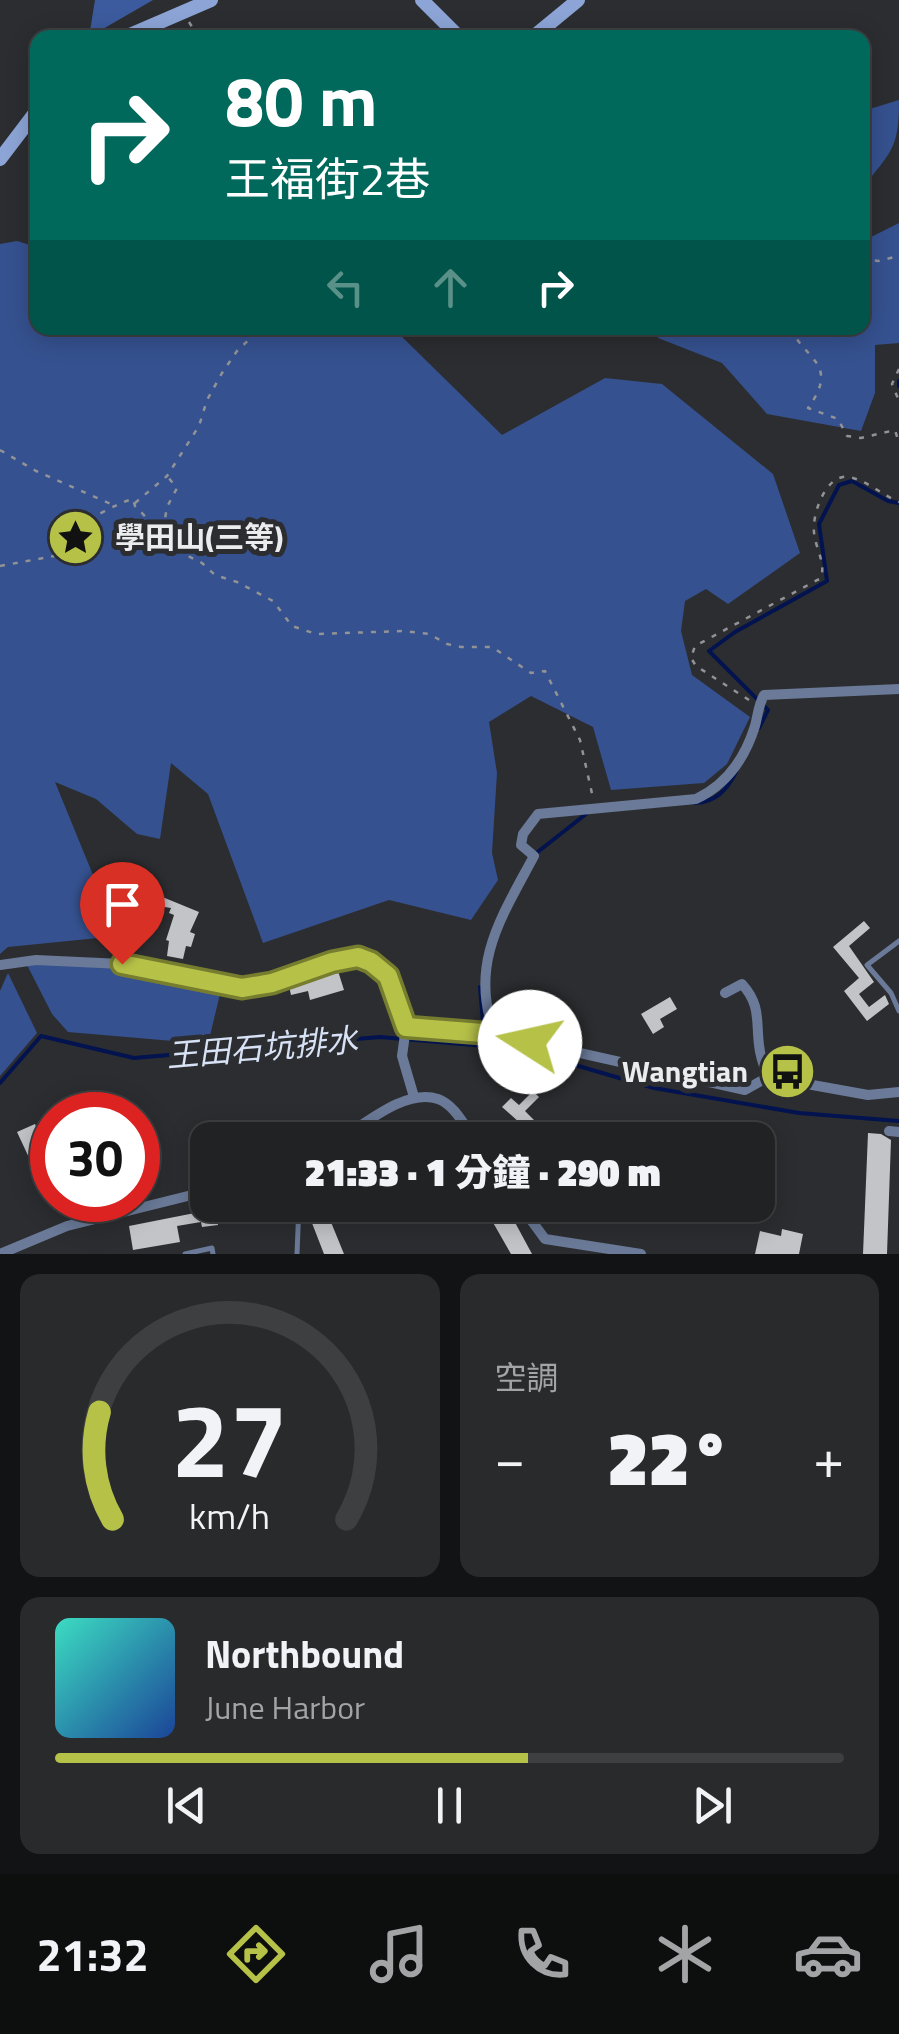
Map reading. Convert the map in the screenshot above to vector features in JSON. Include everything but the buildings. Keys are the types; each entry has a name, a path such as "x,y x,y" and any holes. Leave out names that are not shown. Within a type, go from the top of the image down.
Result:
{"street":[{"path":"141,30 211,0"},
{"path":"422,0 452,30"},
{"path":"542,30 578,0"},
{"path":"0,159 30,120"},
{"path":"488,1034 484,977 494,930 534,856 521,845 523,834 538,814 696,799 716,789 732,772 755,727 764,695 899,688"},
{"path":"0,965 36,960 122,964 242,988 358,957 388,976 406,1027 402,1056 414,1097"},
{"path":"726,993 742,984 754,1002 760,1022 758,1046 768,1077"},
{"path":"406,1027 488,1034 745,1090 768,1077 868,1094 899,1092"},
{"path":"370,1122 414,1097 438,1099 462,1122"},
{"path":"0,1254 67,1226 190,1196"},
{"path":"532,1222 545,1239 580,1250 628,1250 640,1254"}],"lane":[{"path":"899,941 867,965 899,1010"},
{"path":"297,1254 298,1222"},
{"path":"186,1254 212,1248 213,1254"}],"path":[{"path":"870,260 899,256"},
{"path":"134,504 167,476 199,426 207,400 222,373 253,335"},
{"path":"794,335 816,361 821,378 818,395 808,408 838,419 847,436 862,438 895,430 899,443"},
{"path":"899,369 892,384 899,401"},
{"path":"0,450 114,506"},
{"path":"162,532 167,507 177,492 167,476"},
{"path":"758,707 696,666 691,658 694,646 821,578 823,565 814,535 814,518 827,488 835,480 842,476 854,478 899,502"},
{"path":"0,566 76,552 77,528 132,499 180,552 215,575 268,596 282,610 289,625 311,634 429,634 446,644 492,647 531,673 545,671 580,740 596,807"}],"shaded area":[{"path":"95,0 153,0 101,30 90,30"},
{"path":"899,100 892,148 870,178 870,109"},
{"path":"899,223 899,343 875,345 875,393 861,431 767,414 722,363 658,338 870,335 871,237"},
{"path":"17,241 30,245 30,335 400,335 502,435 605,378 662,384 773,474 800,553 728,604 706,589 685,601 681,631 692,675 750,717 727,764 704,783 611,790 593,727 531,696 489,722 497,773 492,853 498,880 471,920 389,900 263,943 208,794 171,763 160,839 137,834 96,799 55,782 118,936 8,947 0,954 0,244"},
{"path":"89,959 220,994 208,1044 68,1032 52,1014 27,965"},
{"path":"8,973 37,1033 0,1076 0,991"}],"waterway":[{"path":"899,381 899,386"},
{"path":"759,728 768,710 709,651 735,632 827,581 819,524 839,485 852,481 899,503"},
{"path":"695,803 720,794 736,772"},
{"path":"535,854 586,814"},
{"path":"480,987 485,1046"},
{"name":"王田石坑排水","path":"0,1083 41,1036 134,1058 380,1037 530,1052 654,1088 799,1113 899,1121"}],"place":[{"name":"學田山(三等)","path":"76,537"},
{"name":"Wangtian","path":"787,1071"}],"route":[{"path":"122,964 242,988 358,957 388,976 406,1027 495,1034 530,1042"}]}
